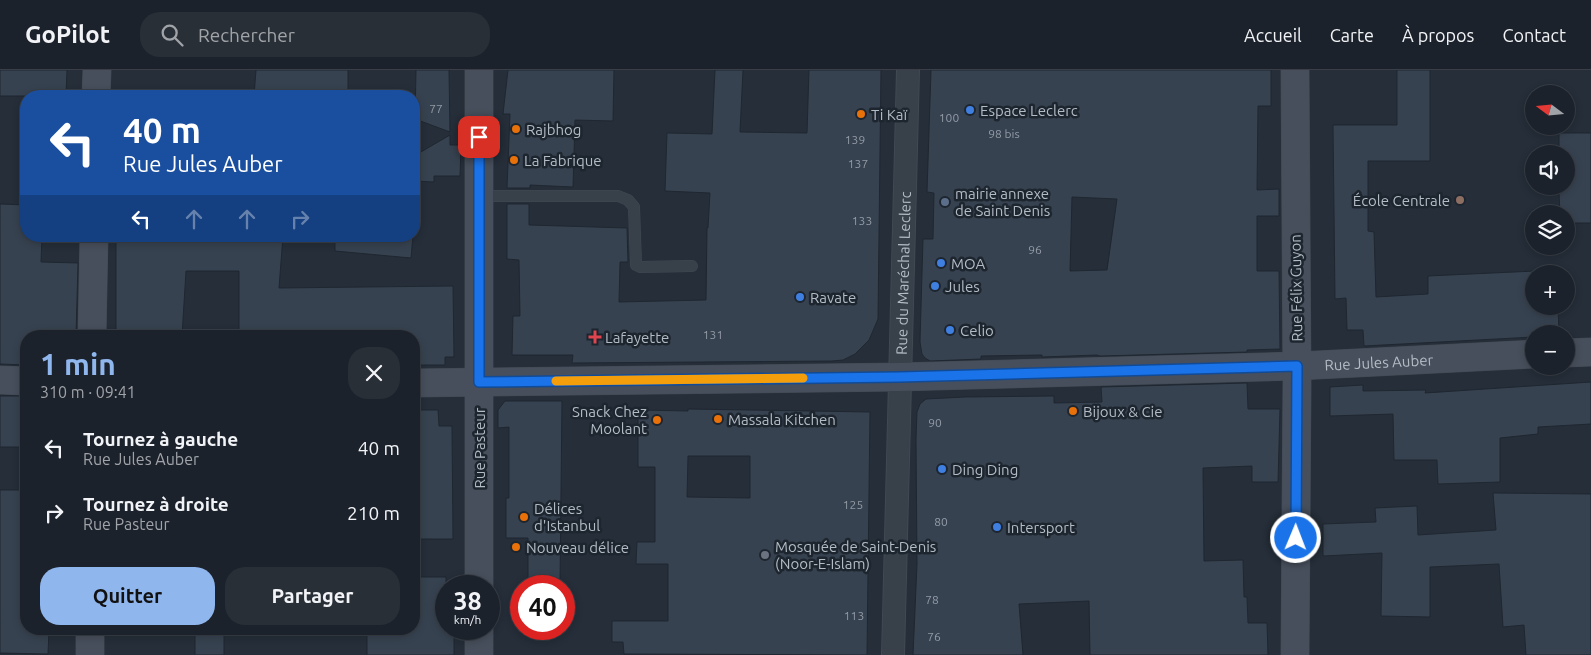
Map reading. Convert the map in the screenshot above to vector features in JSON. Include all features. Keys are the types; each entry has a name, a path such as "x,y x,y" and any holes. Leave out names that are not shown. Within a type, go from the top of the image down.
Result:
{"street":[{"path":"96,90 97,70"},
{"name":"Rue Pasteur","path":"479,70 479,575"},
{"name":"Rue du Maréchal Leclerc","path":"893,655 908,70"},
{"name":"Rue Félix Guyon","path":"1295,70 1297,366 1295,655"},
{"path":"92,330 94,242"},
{"path":"1575,353 1591,352"},
{"name":"Rue Jules Auber","path":"420,383 899,377 1297,366 1525,354"},
{"path":"0,380 20,381"},
{"path":"90,635 90,655"},
{"path":"479,640 479,655"}],"lane":[{"path":"479,196 618,196 628,200 634,207 636,265 640,267 692,266"}],"building":[{"path":"0,70 67,70 66,90 20,90 20,96 0,96"},
{"path":"256,70 348,70 348,90 254,90"},
{"path":"416,70 449,70 450,132 420,121 420,90 416,90"},
{"path":"508,70 614,70 613,121 575,120 573,187 530,185 530,188 507,188 510,114 503,114"},
{"path":"715,70 743,70 740,132 807,133 809,70 881,70 878,319 869,340 855,354 843,360 832,361 572,363 573,355 512,355 513,316 520,316 519,260 507,259 507,204 529,204 529,225 627,228 628,262 620,262 619,302 706,300 707,228 710,193 665,191 667,133 712,134"},
{"path":"931,70 1271,70 1271,106 1258,106 1257,190 1279,189 1279,216 1257,216 1257,271 1279,271 1280,349 1247,350 1247,352 1100,356 981,356 981,359 930,361 922,354 920,342 923,239 933,239 934,193 927,192","holes":["1072,197 1117,199 1107,270 1070,271"]},
{"path":"1397,70 1430,70 1430,161 1368,161 1368,231 1374,232 1376,297 1428,294 1428,276 1525,271 1525,315 1558,315 1559,325 1525,325 1525,337 1364,346 1363,330 1347,330 1346,298 1335,299 1333,125 1397,125"},
{"path":"1591,133 1591,223 1575,223 1575,205 1560,205 1559,195 1575,195 1575,145 1559,145 1559,135"},
{"path":"450,135 450,145 461,145 460,176 434,176 434,182 420,181 420,152"},
{"path":"0,204 20,205 20,242 42,242 41,262 78,263 76,330 20,330 20,365 0,364"},
{"path":"116,242 283,242 279,288 453,286 454,357 445,357 445,365 420,365 420,330 239,330 239,271 186,271 182,330 116,330"},
{"path":"335,242 412,242 411,258 335,251"},
{"path":"1591,382 1591,424 1538,427 1538,434 1500,438 1500,482 1438,484 1437,460 1394,460 1393,414 1330,416 1330,387 1363,385 1363,391 1426,390 1425,393"},
{"path":"1247,383 1248,409 1280,409 1278,482 1252,482 1252,466 1203,468 1204,561 1243,560 1244,597 1247,597 1248,623 1267,623 1268,655 1090,655 1089,601 1019,604 1023,655 913,655 917,564 917,412 920,404 926,399 1054,396 1054,403 1102,402 1101,387"},
{"path":"0,396 20,396 20,447 0,447"},
{"path":"505,401 562,401 560,575 528,575 528,538 506,538 506,498 509,498 509,427 498,428 498,410"},
{"path":"688,409 870,412 867,655 624,654 623,642 612,642 612,621 668,621 668,564 636,564 637,542 655,542 655,467 638,467 638,410 688,411","holes":["688,456 750,456 750,498 687,497"]},
{"path":"420,410 438,410 439,426 452,426 453,539 420,539"},
{"path":"0,490 20,490 20,635 49,635 48,654 0,653"},
{"path":"1493,493 1591,494 1591,655 1526,655 1524,625 1503,627 1499,564 1430,567 1430,617 1381,616 1382,553 1323,556 1323,524 1376,522 1375,508 1417,506 1418,535 1496,530"},
{"path":"420,577 435,577 435,640 454,640 454,655 367,655 367,635 420,635"},
{"path":"195,635 224,635 224,655 195,655"}],"slow traffic":[{"path":"556,381 803,378"}],"place":[{"name":"Espace Leclerc","path":"970,110"},
{"name":"Ti Kaï","path":"861,114"},
{"name":"Rajbhog","path":"516,129"},
{"name":"La Fabrique","path":"514,160"},
{"name":"École Centrale","path":"1460,200"},
{"name":"mairie annexe de Saint Denis","path":"945,202"},
{"name":"MOA","path":"941,263"},
{"name":"Jules","path":"935,286"},
{"name":"Ravate","path":"800,297"},
{"name":"Celio","path":"950,330"},
{"name":"Lafayette","path":"595,337"},
{"name":"Bijoux & Cie","path":"1073,411"},
{"name":"Massala Kitchen","path":"718,419"},
{"name":"Snack Chez Moolant","path":"657,420"},
{"name":"Ding Ding","path":"942,469"},
{"name":"Délices d'Istanbul","path":"524,517"},
{"name":"Intersport","path":"997,527"},
{"name":"Nouveau délice","path":"516,547"},
{"name":"Mosquée de Saint-Denis (Noor-E-Islam)","path":"765,555"}],"route":[{"path":"479,137 479,382 899,377 1297,366 1296,538"}]}
